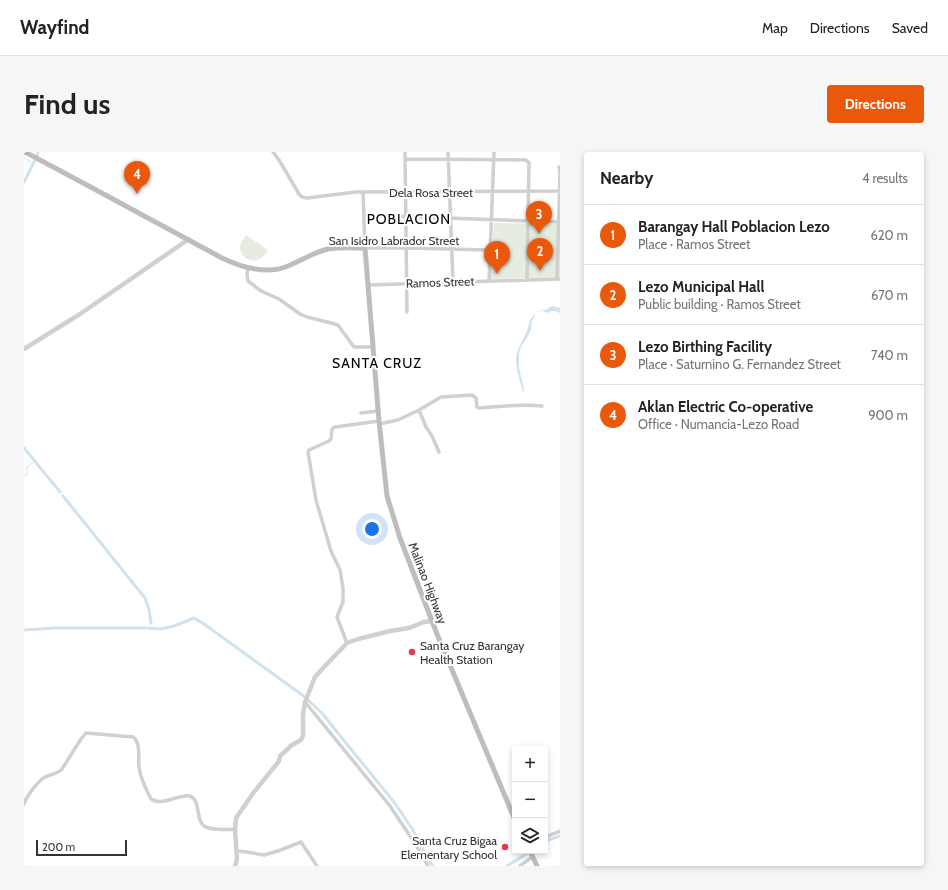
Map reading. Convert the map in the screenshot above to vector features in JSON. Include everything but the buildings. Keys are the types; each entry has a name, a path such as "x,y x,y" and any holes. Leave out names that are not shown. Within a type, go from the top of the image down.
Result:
{"main road":[{"name":"San Isidro Labrador Street","path":"25,152 230,262 263,270 279,269 287,267 327,249 365,248"},
{"name":"Malinao Highway","path":"365,248 379,423 387,496 400,538 437,634 514,818"},
{"path":"531,854 537,866"}],"street":[{"name":"Dela Rosa Street","path":"273,152 297,191 302,197 307,198 356,192 560,191"},
{"path":"405,152 407,312"},
{"path":"448,152 453,282"},
{"path":"489,281 494,152"},
{"path":"405,159 528,161 529,191 527,280"},
{"path":"558,167 560,172 559,279"},
{"path":"363,192 365,248"},
{"path":"364,215 559,222"},
{"path":"24,349 80,314 189,239"},
{"name":"San Isidro Labrador Street","path":"365,248 490,250"},
{"path":"248,267 248,281 261,291 307,317 338,325 354,347 373,347"},
{"name":"Ramos Street","path":"368,285 559,279"},
{"path":"347,643 337,617 343,602 343,588 340,570 331,551 316,500 308,452 309,450 329,441 331,439 332,429 335,427 398,420 441,397 472,395 476,398 477,407 479,408 518,405 542,406"},
{"path":"419,410 439,452"},
{"path":"361,413 378,411"},
{"path":"235,866 237,859 235,830 236,818 280,756 292,745 301,740 303,736 303,714 305,702 315,677 347,643 432,621"},
{"path":"305,702 390,806 428,866"},
{"path":"24,804 28,796 43,779 60,772 81,739 86,734 133,737 138,744 139,768 142,778 153,801 157,802 169,800 187,795 192,797 194,800 204,826 223,830 235,830"},
{"path":"548,836 560,831"},
{"path":"237,851 264,855 301,842 318,866"},
{"path":"520,866 532,857"}],"shaded area":[{"path":"494,223 560,224 560,277 490,279"},
{"path":"246,235 268,250 260,259 249,260 241,253 240,244"}],"water":[{"path":"553,306 560,308 560,313 550,311 547,313 542,310 546,310"},
{"path":"536,313 532,321 531,329 519,353 519,368 524,389 523,393 516,359 530,321"}],"waterway":[{"path":"37,156 38,152"},
{"path":"24,158 33,163"},
{"path":"24,182 35,160"},
{"path":"24,448 60,492"},
{"path":"24,476 27,474 27,467 35,461"},
{"path":"63,496 145,598 151,623"},
{"path":"148,628 161,629 174,626 194,618 305,697"},
{"path":"24,630 54,628 145,628"},
{"path":"308,700 322,713 394,802 413,830 428,860 433,866"},
{"path":"548,840 560,836"},
{"path":"507,866 526,854"}],"place":[{"name":"Aklan Electric Co-operative","path":"137,194"},
{"name":"Lezo Birthing Facility","path":"539,234"},
{"name":"Lezo Municipal Hall","path":"540,271"},
{"name":"Barangay Hall Poblacion Lezo","path":"497,274"},
{"name":"Santa Cruz Barangay Health Station","path":"412,652"},
{"name":"Santa Cruz Bigaa Elementary School","path":"505,847"}],"district":[{"name":"POBLACION","path":"409,219"},
{"name":"SANTA CRUZ","path":"377,363"}]}
